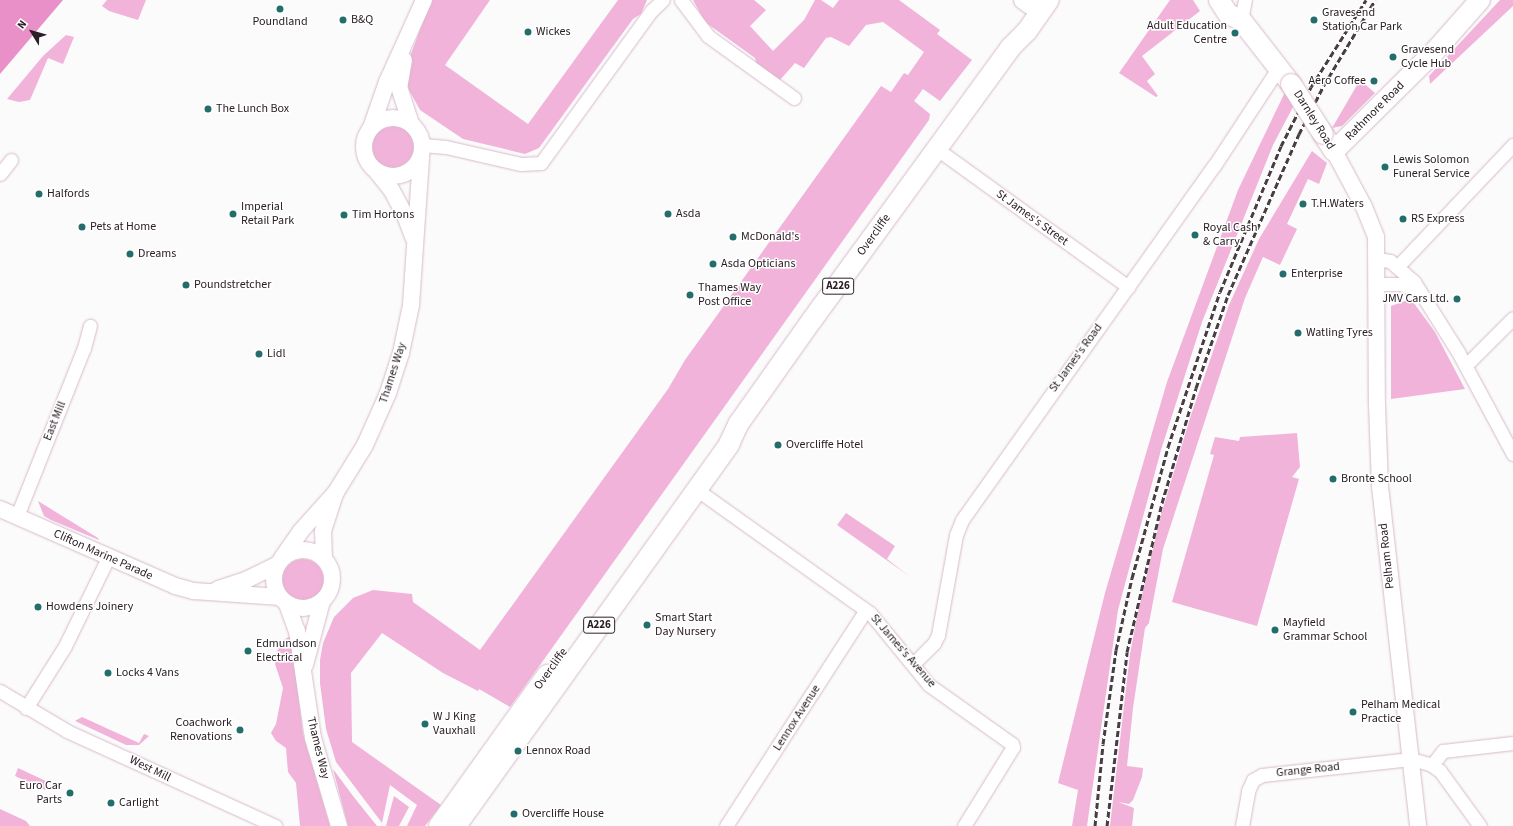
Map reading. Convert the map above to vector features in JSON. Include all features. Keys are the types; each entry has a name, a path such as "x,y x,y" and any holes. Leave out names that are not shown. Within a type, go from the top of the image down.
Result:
{"main road":[{"path":"1016,37 1049,0"},
{"name":"Darnley Road","path":"1219,0 1228,14 1241,20 1279,68 1324,134 1334,152"},
{"name":"Rathmore Road","path":"1334,152 1430,56 1480,0"},
{"path":"1016,37 1029,2"},
{"name":"Overcliffe","path":"438,826 696,467 739,423 937,149 984,83 986,63 995,49 1016,37"},
{"name":"Overcliffe","path":"456,826 729,444 739,423"},
{"name":"Overcliffe","path":"642,541 655,535 690,487 696,489"},
{"name":"Overcliffe","path":"459,797 470,795 522,722 534,717"}],"street":[{"path":"412,32 399,87 411,124 417,131 421,151 410,171 393,177 377,172 370,166 364,151 364,142 371,128 387,82 412,32 424,0"},
{"path":"421,151 521,164 541,163 651,11 662,0"},
{"path":"682,0 708,36 794,98"},
{"path":"1241,20 1245,0"},
{"name":"St James's Road","path":"913,664 934,643 938,635 956,535 962,520 1214,166 1279,68"},
{"path":"371,128 382,121 395,118 411,124"},
{"path":"1398,266 1513,145"},
{"name":"St James's Street","path":"937,149 1128,287"},
{"name":"Thames Way","path":"324,560 323,531 336,492 375,425 402,353 411,305 421,151"},
{"name":"Darnley Road","path":"1334,152 1373,227 1378,284"},
{"path":"0,174 11,160"},
{"name":"Thames Way","path":"377,172 391,189 404,213 414,242"},
{"path":"1377,259 1388,260 1398,266 1414,282 1466,365 1513,454"},
{"path":"1378,284 1401,284 1420,292"},
{"name":"Pelham Road","path":"1378,284 1377,405 1380,486 1418,826"},
{"path":"1466,365 1513,318"},
{"name":"East Mill","path":"17,516 84,348 90,326"},
{"name":"St James's Avenue","path":"696,489 866,610 881,624 934,688 1012,745 964,826"},
{"name":"Thames Way","path":"280,562 300,532 336,492"},
{"name":"Clifton Marine Parade","path":"0,509 108,558 175,586 209,592 283,601"},
{"path":"303,550 318,554 324,560 332,574 332,584 322,601 305,608 283,601 273,580 280,562 303,550"},
{"path":"26,708 64,646 108,558"},
{"name":"Clifton Marine Parade","path":"209,592 248,579 280,562"},
{"name":"Thames Way","path":"283,601 294,620 304,668 309,720 339,826"},
{"name":"Thames Way","path":"304,668 322,601"},
{"name":"Lennox Avenue","path":"726,826 866,610"},
{"name":"West Mill","path":"0,691 26,708 67,731 275,826"},
{"path":"1480,826 1445,776 1432,765 1443,751 1513,743"},
{"name":"Grange Road","path":"1242,826 1248,790 1253,780 1262,775 1411,760 1432,765"}],"shaded area":[{"path":"0,0 63,0 0,74"},
{"path":"107,0 146,0 138,20 109,11 102,6"},
{"path":"431,0 490,0 445,65 528,124 618,0 647,0 641,14 633,19 539,148 525,154 463,139 420,110 409,90 406,80 408,62"},
{"path":"693,0 754,0 766,10 750,26 773,51 804,20 815,0 821,0 833,8 839,0 899,0 940,30 937,34 972,60 940,101 923,89 914,101 930,114 929,120 510,707 479,689 478,691 443,673 382,633 351,673 352,742 441,805 425,826 407,826 417,805 390,785 382,823 336,762 326,729 320,683 320,660 323,643 334,617 353,598 373,590 412,594 413,602 480,650 668,389 685,360 881,86 891,92 904,73 908,75 924,52 883,22 866,25 849,46 831,37 826,38 804,68 795,63 780,80 757,65 755,58 705,22"},
{"path":"1170,0 1193,0 1200,11 1142,56 1155,74 1147,81 1158,96 1156,97 1119,73"},
{"path":"1500,0 1513,0 1513,6 1430,84 1429,76"},
{"path":"66,35 74,37 63,64 48,58 30,100 19,102 7,99 43,56"},
{"path":"1360,80 1375,93 1342,126 1332,128"},
{"path":"1286,90 1293,107 1273,145 1202,322 1161,450 1118,610 1087,826 1072,826 1078,790 1058,783 1105,593 1167,382 1238,190"},
{"path":"393,126 408,132 414,147 408,162 393,168 378,162 372,147 378,132"},
{"path":"1312,151 1327,163 1319,184 1308,179 1287,224 1297,229 1280,265 1263,257 1245,298 1163,549 1149,623 1145,628 1133,708 1127,766 1143,768 1142,777 1133,800 1129,804 1118,802 1134,808 1132,826 1110,826 1130,654 1138,612 1161,515 1190,418 1229,305 1259,239"},
{"path":"1411,299 1435,332 1465,389 1391,399 1391,306"},
{"path":"1297,433 1300,467 1292,477 1299,479 1257,626 1172,602 1214,455 1210,454 1215,437 1239,441 1240,437"},
{"path":"38,501 98,538 99,540 44,516"},
{"path":"846,513 895,546 887,559 909,576 837,525"},
{"path":"303,559 318,565 324,580 318,595 303,601 288,595 282,580 288,565"},
{"path":"291,636 303,734 330,826 300,826 296,783 288,772 286,748 276,741 271,733 276,724 283,688 275,664 277,651 283,640"},
{"path":"82,717 139,743 144,734 149,736 139,745 126,745 75,721"},
{"path":"18,768 48,782 45,790 15,776"},
{"path":"333,769 353,796 377,826 348,826"},
{"path":"394,796 409,807 399,826 386,826"},
{"path":"0,809 26,821 30,826 0,826"}],"railway":[{"path":"1095,826 1103,744 1116,650 1132,578 1168,447 1220,292 1281,146 1311,87 1366,0"},
{"path":"1107,826 1127,652 1162,503 1196,388 1228,295 1299,134 1324,85 1375,0"}],"place":[{"name":"Poundland","path":"280,9"},
{"name":"B&Q","path":"343,20"},
{"name":"Gravesend Station Car Park","path":"1314,20"},
{"name":"Wickes","path":"528,32"},
{"name":"Adult Education Centre","path":"1235,33"},
{"name":"Gravesend Cycle Hub","path":"1393,57"},
{"name":"Aero Coffee","path":"1374,81"},
{"name":"The Lunch Box","path":"208,109"},
{"name":"Lewis Solomon Funeral Service","path":"1385,167"},
{"name":"Halfords","path":"39,194"},
{"name":"T.H.Waters","path":"1303,204"},
{"name":"Imperial Retail Park","path":"233,214"},
{"name":"Asda","path":"668,214"},
{"name":"Tim Hortons","path":"344,215"},
{"name":"RS Express","path":"1403,219"},
{"name":"Pets at Home","path":"82,227"},
{"name":"Royal Cash & Carry","path":"1195,235"},
{"name":"McDonald's","path":"733,237"},
{"name":"Dreams","path":"130,254"},
{"name":"Asda Opticians","path":"713,264"},
{"name":"Enterprise","path":"1283,274"},
{"name":"Poundstretcher","path":"186,285"},
{"name":"Thames Way Post Office","path":"690,295"},
{"name":"JMV Cars Ltd.","path":"1457,299"},
{"name":"Watling Tyres","path":"1298,333"},
{"name":"Lidl","path":"259,354"},
{"name":"Overcliffe Hotel","path":"778,445"},
{"name":"Bronte School","path":"1333,479"},
{"name":"Howdens Joinery","path":"38,607"},
{"name":"Smart Start Day Nursery","path":"647,625"},
{"name":"Mayfield Grammar School","path":"1275,630"},
{"name":"Edmundson Electrical","path":"248,651"},
{"name":"Locks 4 Vans","path":"108,673"},
{"name":"Pelham Medical Practice","path":"1353,712"},
{"name":"W J King Vauxhall","path":"425,724"},
{"name":"Coachwork Renovations","path":"240,730"},
{"name":"Lennox Road","path":"518,751"},
{"name":"Euro Car Parts","path":"70,793"},
{"name":"Carlight","path":"111,803"},
{"name":"Overcliffe House","path":"514,814"}]}
